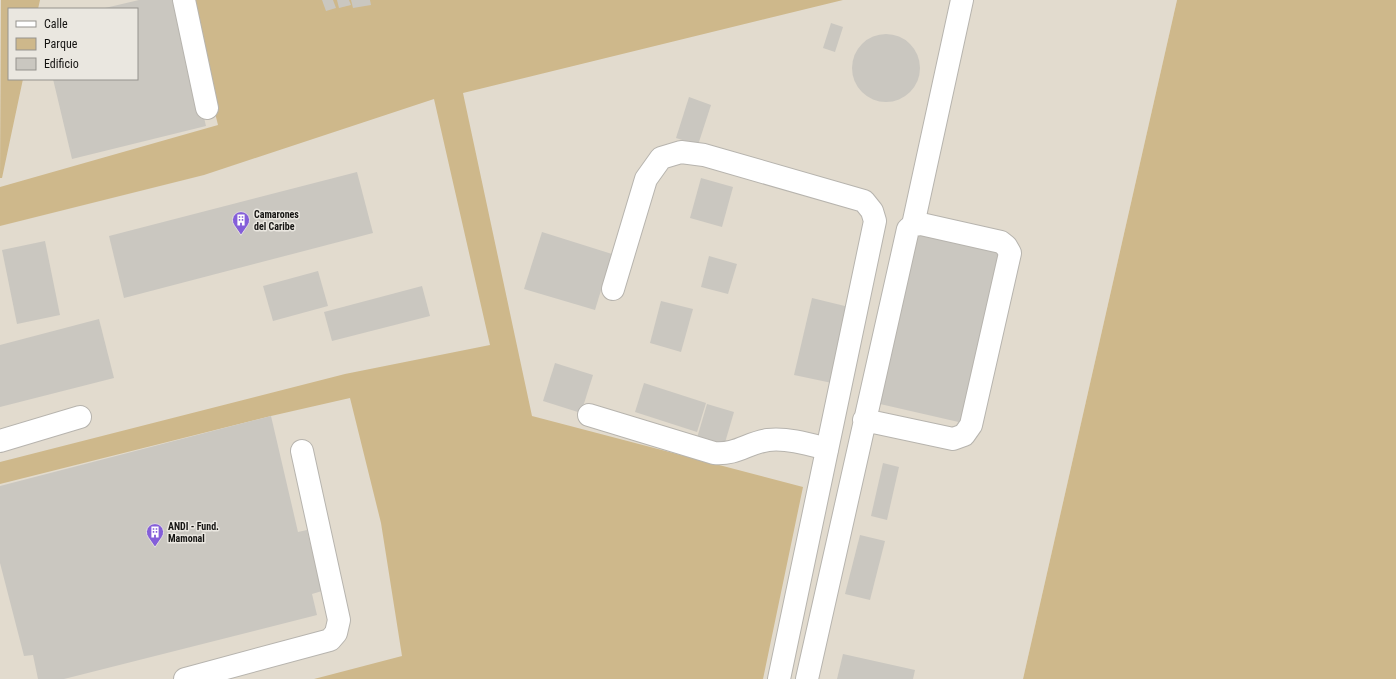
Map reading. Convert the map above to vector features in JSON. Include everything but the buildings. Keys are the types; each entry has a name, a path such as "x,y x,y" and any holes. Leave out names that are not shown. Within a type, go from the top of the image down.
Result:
{"lane":[{"path":"184,0 207,108"},
{"path":"913,225 962,0"},
{"path":"613,289 646,179 661,158 681,152 704,155 864,202 872,211 874,221 778,679"},
{"path":"807,679 864,420 908,229 913,225 921,224 1001,242 1006,246 1010,253 971,425 964,435 953,439 864,420"},
{"path":"589,415 714,453 728,454 767,440 783,439 827,449"},
{"path":"0,441 80,417"},
{"path":"184,679 330,640 336,633 339,620 302,451"}],"shaded area":[{"path":"0,0 1177,0 1023,679 0,679"}],"green space":[{"path":"1,0 40,0 38,8 8,8 8,80 23,80 2,178 0,178"},
{"path":"187,0 843,0 463,93 532,416 803,487 763,679 314,679 402,656 381,523 350,398 271,416 0,484 0,462 345,374 490,345 434,99 204,175 0,226 0,187 218,125"},
{"path":"1177,0 1396,0 1396,679 1023,679"}],"place":[{"name":"Camarones del Caribe","path":"241,235"},
{"name":"ANDI - Fund. Mamonal","path":"155,547"}]}
